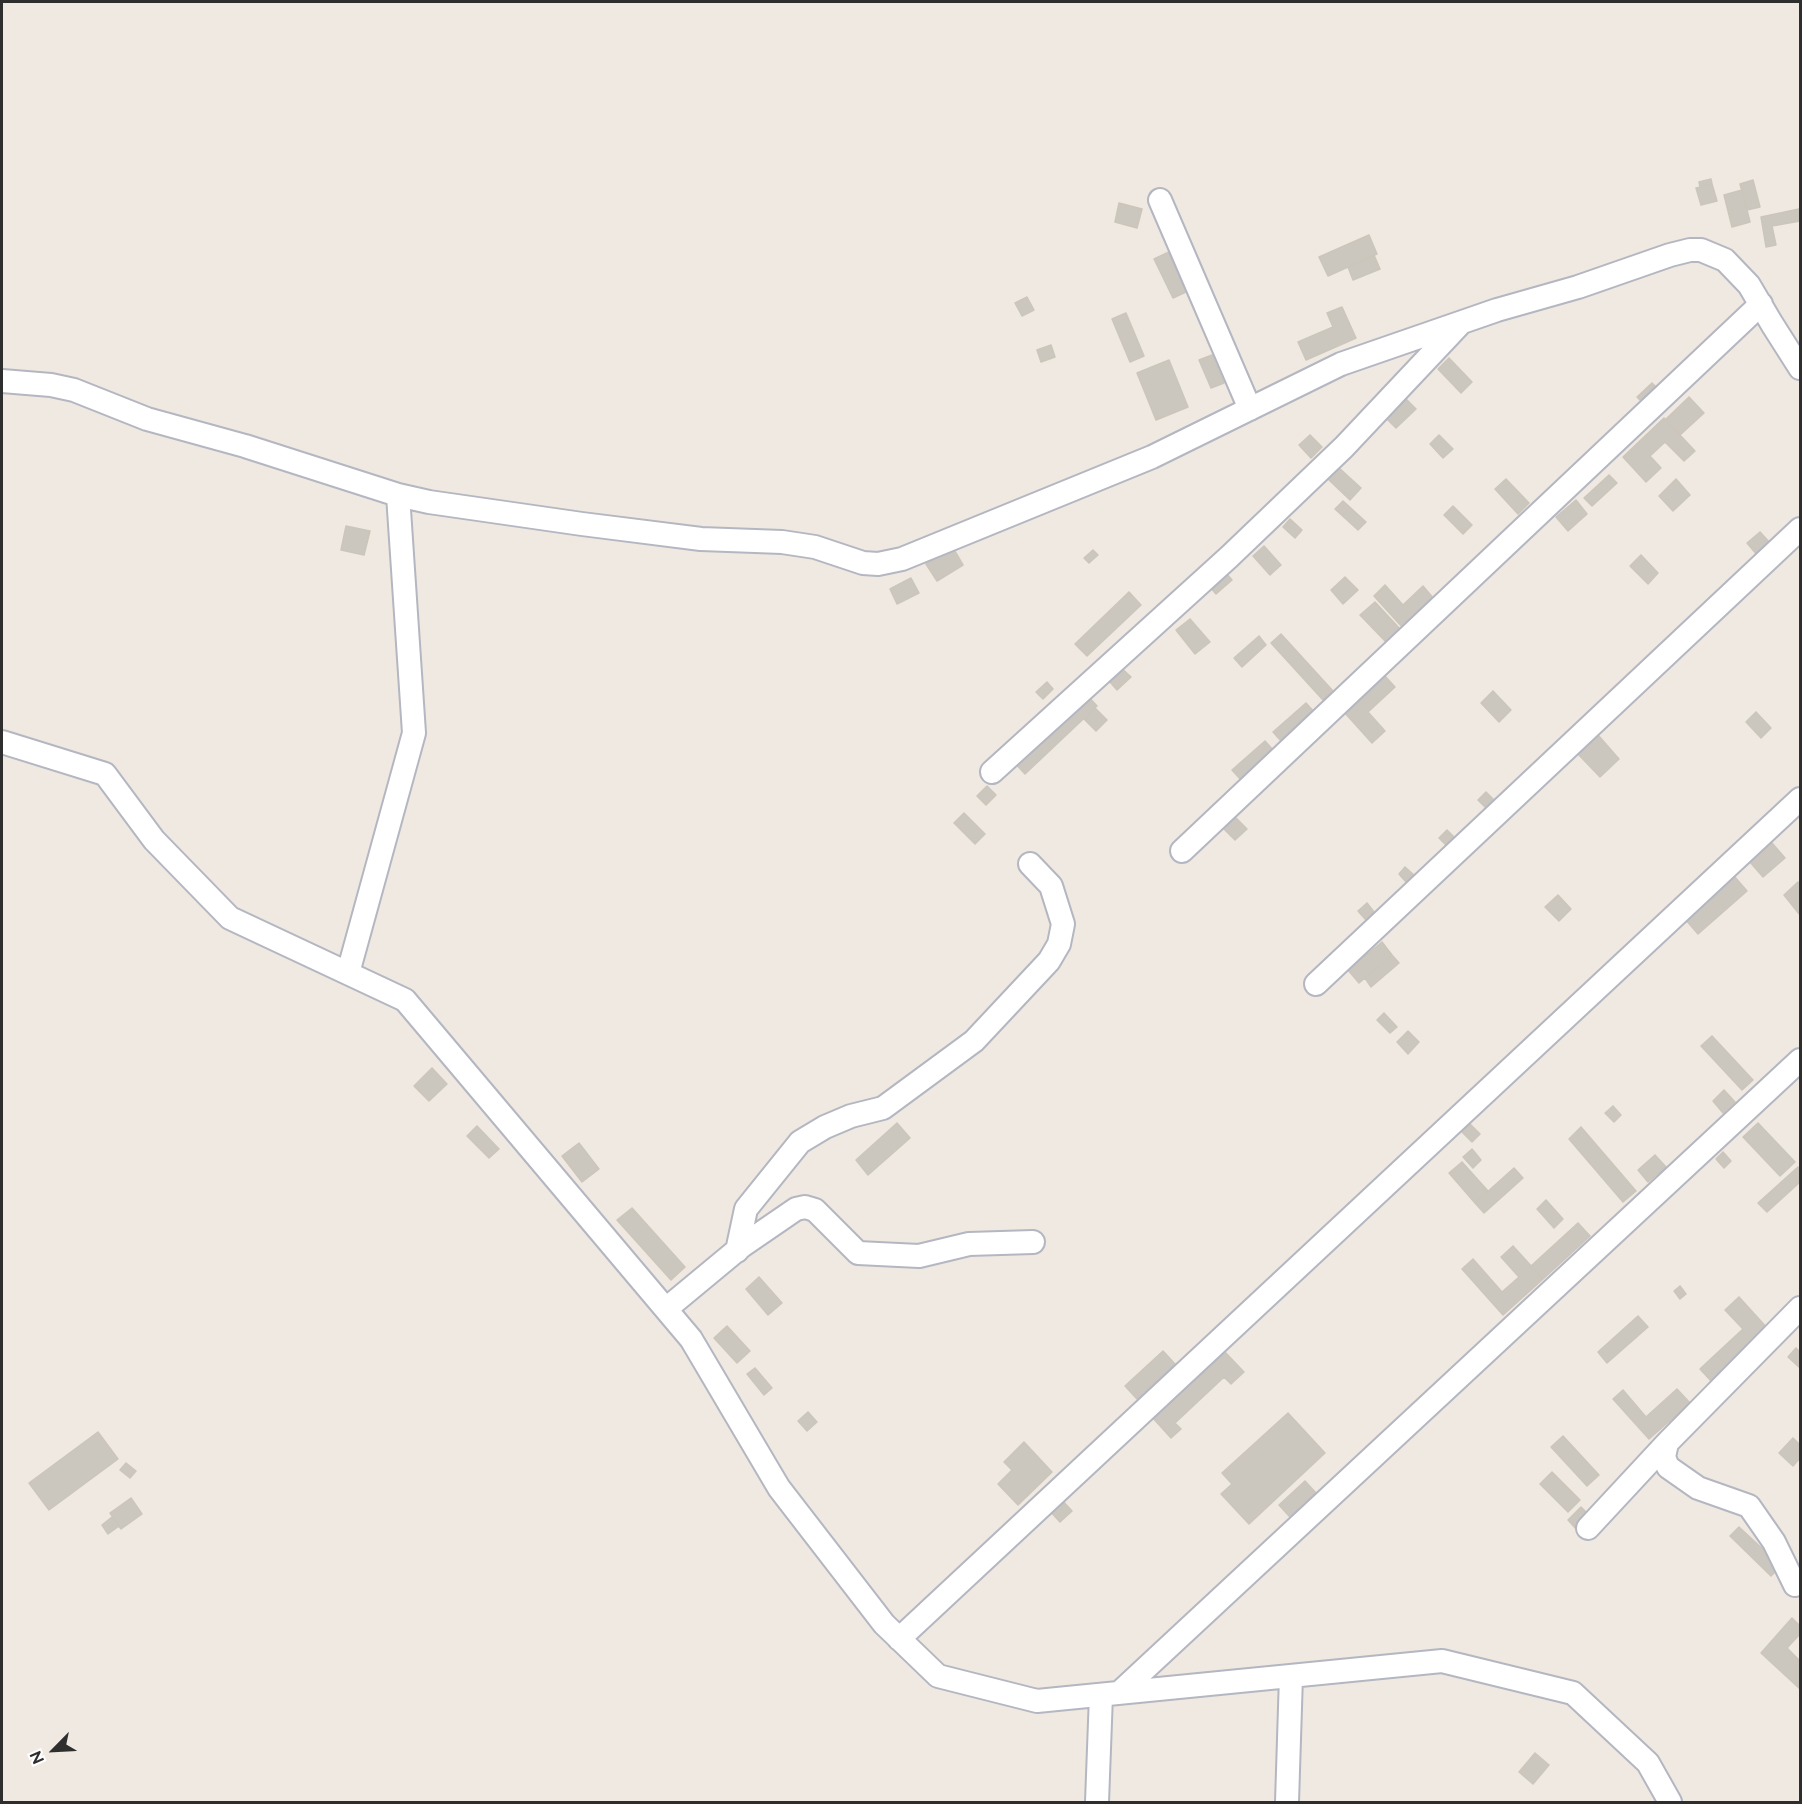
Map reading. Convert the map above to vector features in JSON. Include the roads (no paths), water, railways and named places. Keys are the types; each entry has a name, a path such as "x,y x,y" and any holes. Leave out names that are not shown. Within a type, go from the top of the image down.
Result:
{"street":[{"path":"1160,200 1250,409"},
{"path":"2,381 51,385 74,390 147,419 245,446 398,495 429,502 701,539 814,547 863,563 878,564 902,559 1141,462 1341,364 1497,310 1578,287 1690,250 1701,250 1725,260 1749,285 1800,368"},
{"path":"1182,851 1761,304"},
{"path":"992,772 1237,550 1344,447 1460,324"},
{"path":"348,973 414,733 398,495"},
{"path":"1316,984 1800,529"},
{"path":"2,742 105,774 154,840 230,918 405,1000 692,1339 779,1488 884,1624 938,1676 1037,1701 1442,1661 1573,1693 1648,1763 1670,1803"},
{"path":"900,1639 1800,799"},
{"path":"737,1251 746,1209 801,1142 825,1127 851,1116 883,1108 974,1041 1049,962 1059,944 1063,924 1051,886 1030,864"},
{"path":"1097,1803 1110,1694 1800,1060"},
{"path":"666,1309 737,1251 796,1209 805,1207 815,1210 858,1253 919,1256 969,1244 1033,1242"},
{"path":"1588,1528 1667,1443 1800,1308"},
{"path":"1667,1443 1664,1457 1668,1467 1698,1488 1749,1506 1774,1542 1799,1586"},
{"path":"1287,1803 1291,1676"}]}
